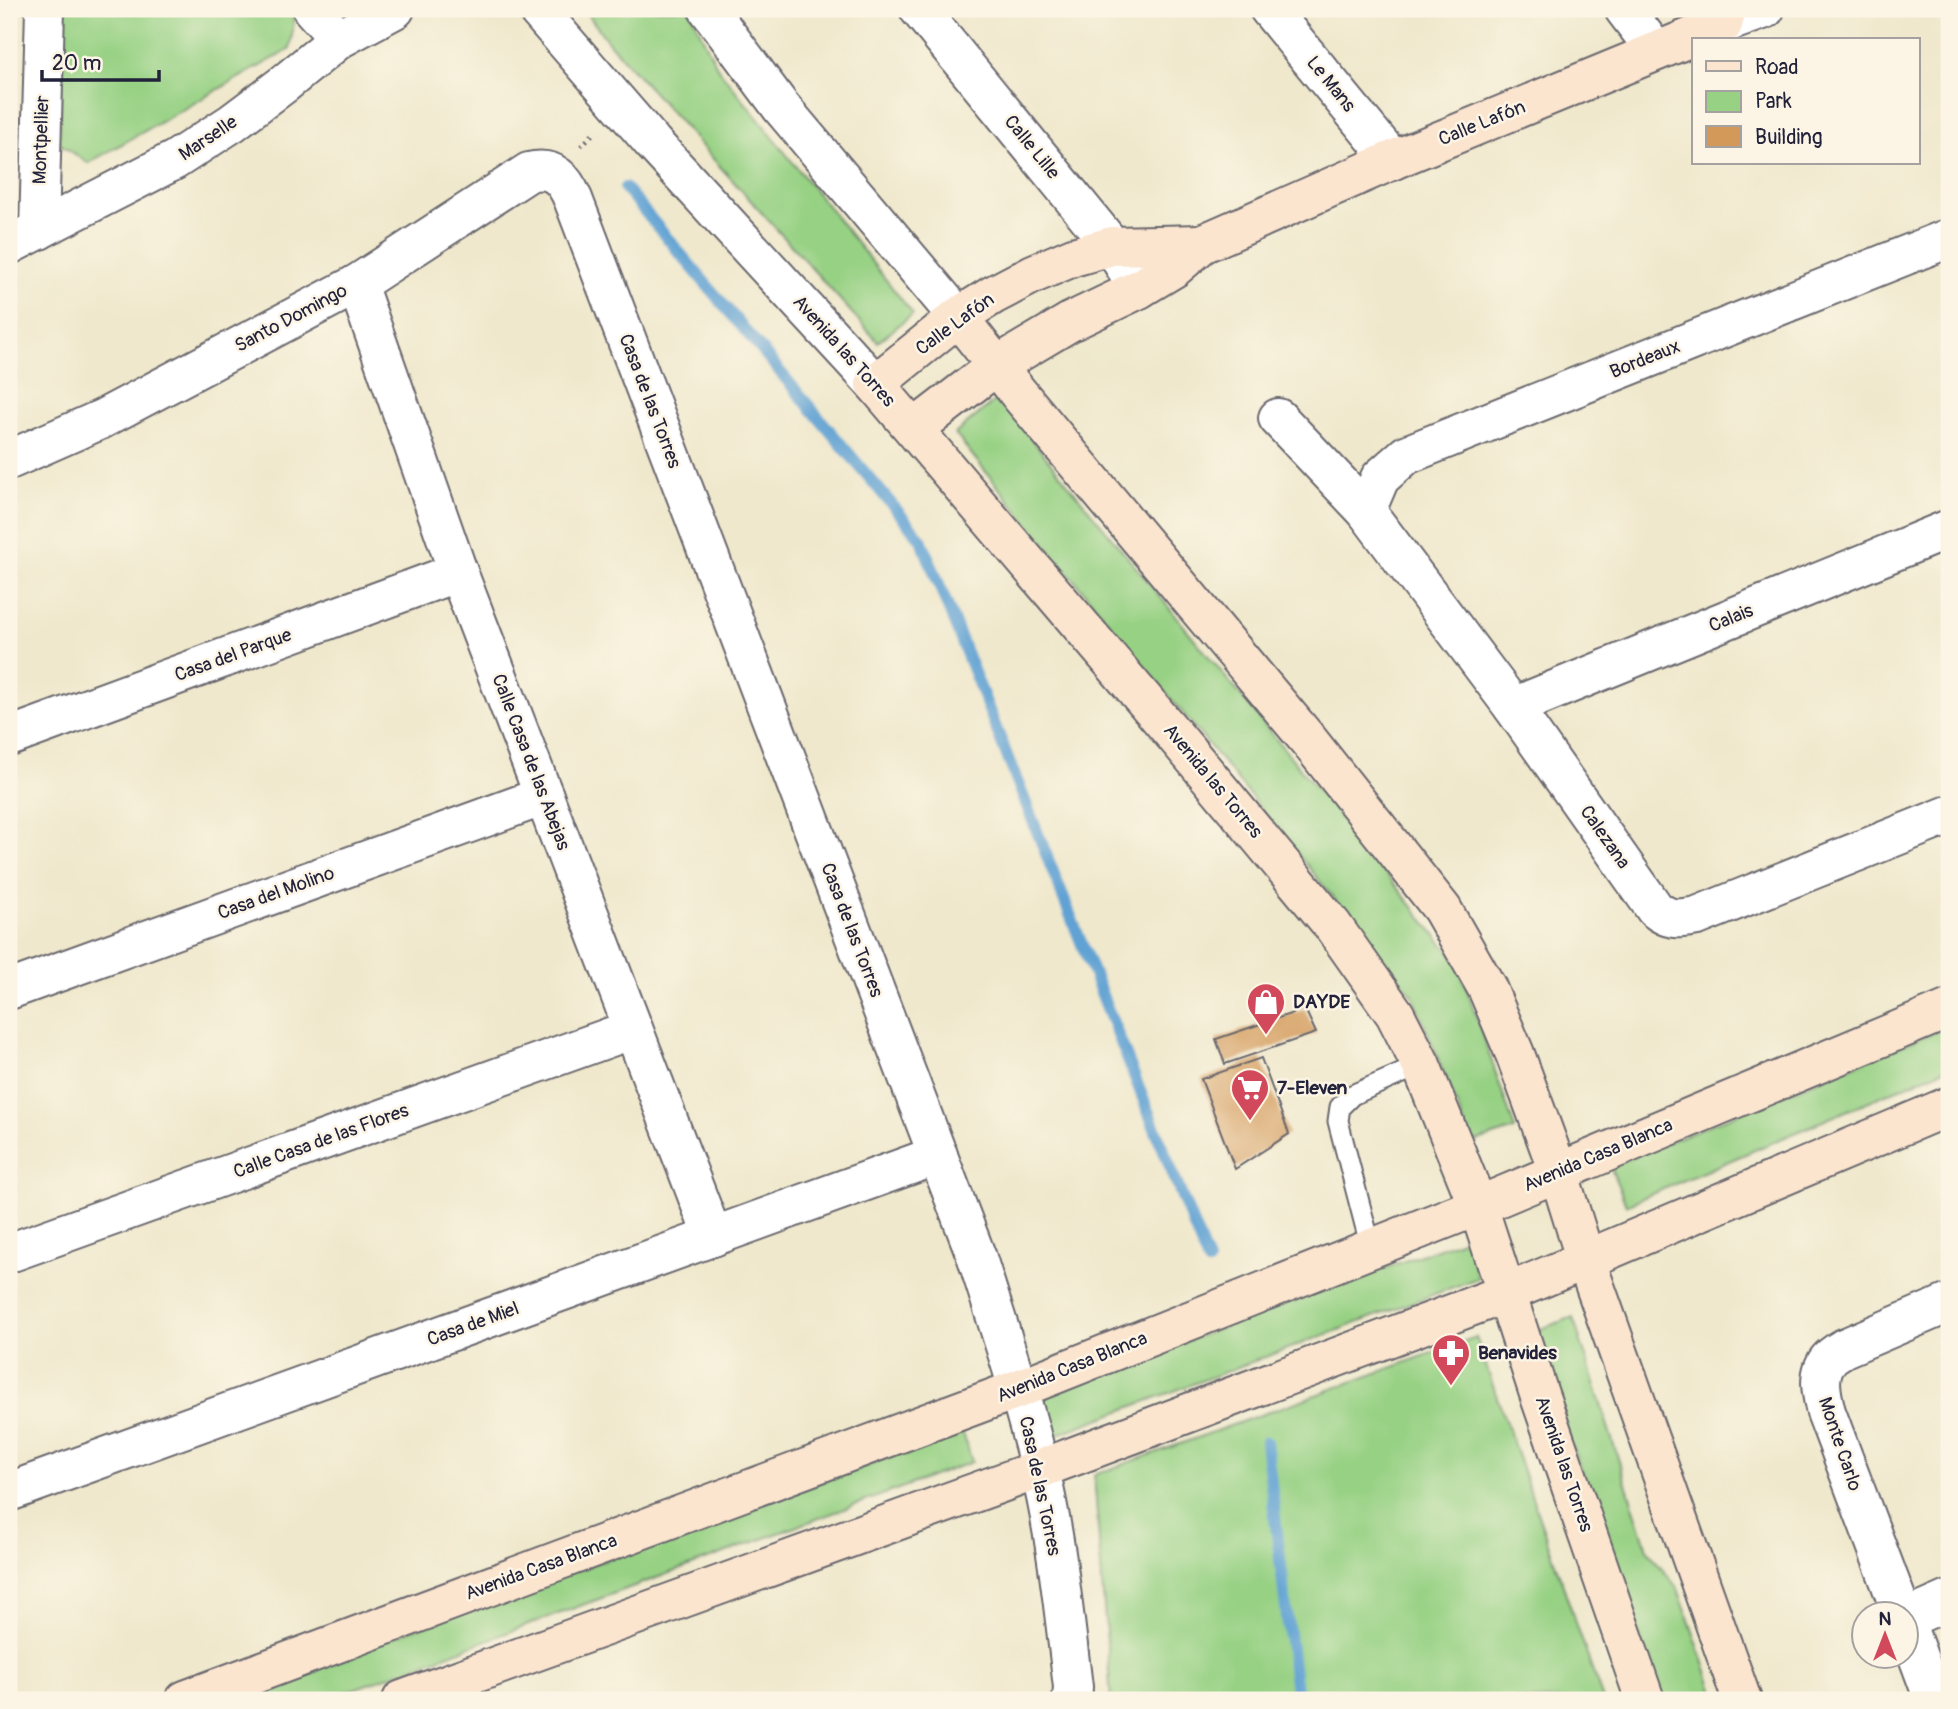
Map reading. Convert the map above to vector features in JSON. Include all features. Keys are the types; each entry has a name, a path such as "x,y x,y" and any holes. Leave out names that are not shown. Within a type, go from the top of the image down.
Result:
{"street":[{"name":"Montpellier","path":"24,237 45,9"},
{"path":"312,9 339,39"},
{"name":"Marselle","path":"24,237 175,160 243,115 339,39 395,9"},
{"name":"Avenida las Torres","path":"537,9 914,429 1333,926 1395,1014 1421,1065 1478,1206 1539,1394 1646,1700"},
{"path":"708,9 781,107 1250,670 1442,909 1487,988 1515,1054 1742,1700"},
{"name":"Calle Lille","path":"919,9 1112,246 1139,289"},
{"name":"Le Mans","path":"1269,9 1393,160"},
{"path":"1623,9 1656,51"},
{"name":"Calle Lafón","path":"914,429 996,366 1070,322 1139,289 1174,268 1202,244 1393,160 1656,51 1725,16 1765,9"},
{"name":"Santo Domingo","path":"9,460 102,419 357,284 529,172 540,169 557,176"},
{"name":"Casa de las Torres","path":"557,176 568,188 583,225 977,1258 1040,1469 1056,1548 1073,1687 1072,1700"},
{"name":"Bordeaux","path":"1366,511 1380,478 1406,455 1949,238"},
{"name":"Calle Lafón","path":"875,384 958,317 1033,274 1073,257 1112,246 1202,244"},
{"name":"Calle Casa de las Abejas","path":"357,284 458,572 713,1237"},
{"name":"Calezana","path":"1278,418 1366,511 1513,707 1655,909 1664,916 1672,919 1697,916 1949,816"},
{"name":"Calais","path":"1513,707 1949,529"},
{"name":"Casa del Parque","path":"9,737 458,572"},
{"name":"Casa del Molino","path":"9,990 544,796"},
{"name":"Avenida Casa Blanca","path":"185,1700 1018,1389 1478,1206 1949,1009"},
{"name":"Calle Casa de las Flores","path":"9,1253 633,1029"},
{"path":"402,1700 1040,1469 1507,1293 1949,1106"},
{"name":"Casa de Miel","path":"9,1492 938,1155"},
{"name":"Monte Carlo","path":"1896,1600 1826,1412 1821,1376 1829,1359 1843,1348 1949,1303"},
{"path":"1920,1615 1949,1601"},
{"path":"1920,1661 1934,1700"}],"lane":[{"path":"1371,1248 1338,1121 1340,1107 1352,1095 1421,1065"}],"path":[{"path":"557,176 622,106"}],"green space":[{"path":"64,9 296,9 290,49 88,163 59,143"},
{"path":"584,9 689,9 717,67 913,314 878,342 609,43"},
{"path":"998,398 1457,961 1515,1129 1472,1143 1412,994 955,434"},
{"path":"1949,1026 1949,1067 1626,1205 1610,1166"},
{"path":"1467,1238 1478,1278 1053,1436 1039,1395"},
{"path":"1573,1317 1647,1549 1678,1589 1717,1700 1661,1700 1532,1332"},
{"path":"1476,1337 1603,1700 1111,1700 1094,1475"},
{"path":"962,1430 972,1462 324,1700 219,1700"}],"building":[{"name":"DAYDE","path":"1305,1009 1316,1033 1225,1064 1216,1039"},
{"name":"7-Eleven","path":"1261,1058 1289,1134 1235,1169 1201,1079"}],"waterway":[{"path":"625,188 921,539 1208,1262"},
{"path":"1266,1442 1297,1700"}],"place":[{"name":"DAYDE","path":"1266,1036"},
{"name":"7-Eleven","path":"1250,1122"},
{"name":"Benavides","path":"1451,1387"}]}
